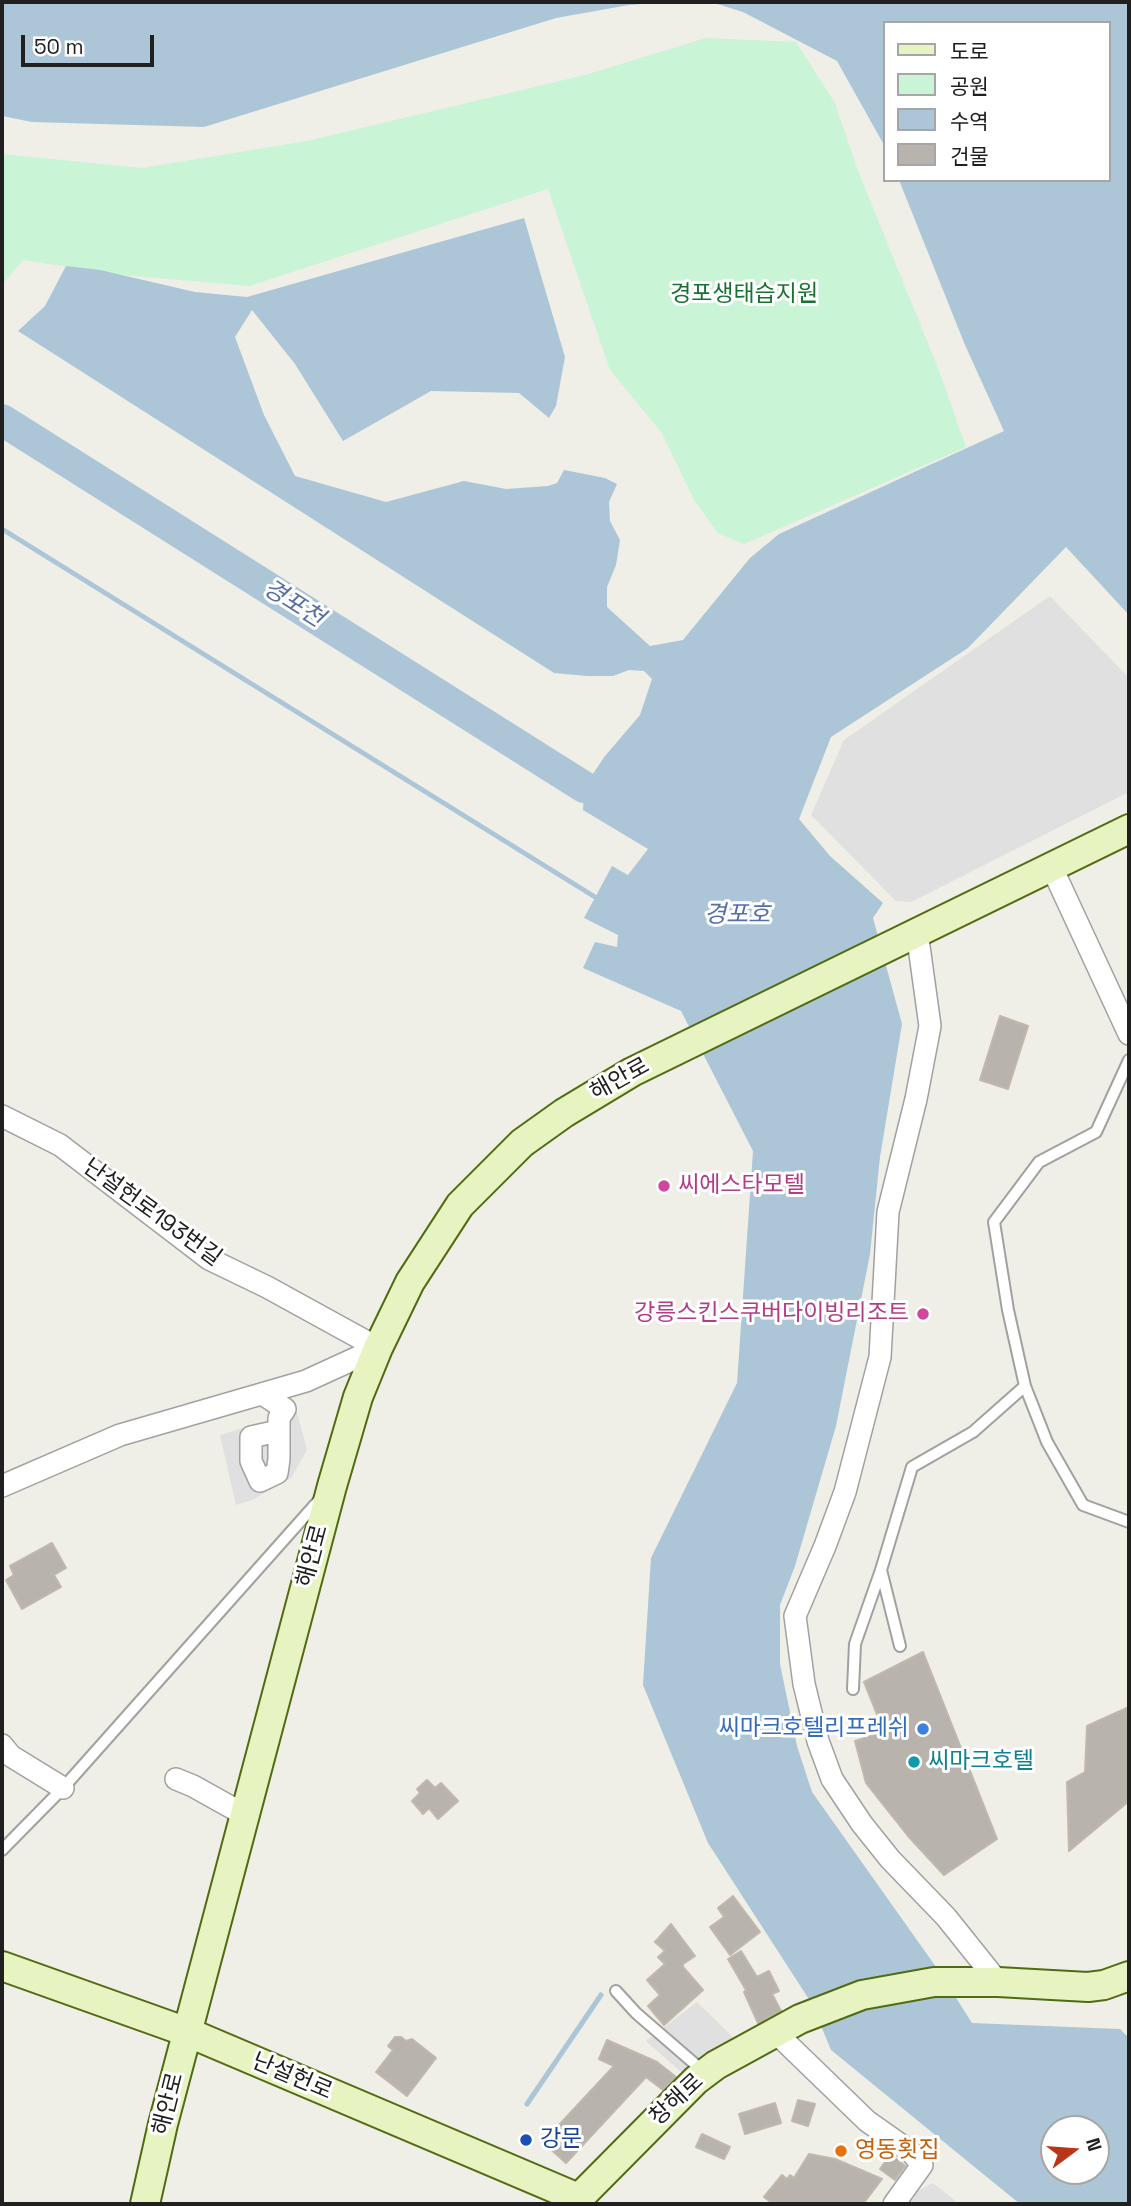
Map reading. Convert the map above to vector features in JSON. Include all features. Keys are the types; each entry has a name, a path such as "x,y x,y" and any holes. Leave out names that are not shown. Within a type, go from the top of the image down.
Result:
{"street":[{"path":"1129,829 911,935 930,1026 916,1099 888,1212 880,1357 845,1492 794,1616 804,1684 818,1741 832,1779 883,1850 946,1917 998,1982 1088,1987 1104,1985 1129,1976"},
{"path":"1052,868 1129,1034"},
{"name":"해안로","path":"145,2204 163,2124 332,1486 358,1397 410,1282 460,1205 522,1143 564,1113 632,1072 911,935"},
{"name":"난설헌로193번길","path":"2,1116 60,1145 209,1259 267,1287 378,1348"},
{"path":"2,1486 120,1435 306,1381 378,1348"},
{"path":"264,1395 285,1409 279,1418 278,1432"},
{"path":"2,1745 11,1756 63,1788"},
{"path":"176,1779 245,1815"},
{"name":"난설헌로","path":"2,1966 187,2032 575,2201"},
{"name":"창해로","path":"575,2201 651,2123 705,2073 774,2032 862,1995 934,1982 998,1982"},
{"path":"774,2032 867,2121 911,2152 922,2165 894,2204"}],"lane":[{"path":"1129,1060 1096,1132 1039,1161 994,1222 1008,1310 1025,1386 1047,1442 1083,1505 1129,1522"},
{"path":"853,1689 855,1644 912,1467 973,1432 1025,1386"},
{"path":"2,1850 63,1788 332,1486"},
{"path":"881,1570 900,1646"},
{"path":"616,1991 636,2013 705,2073"}],"green space":[{"name":"경포생태습지원","path":"706,38 796,42 835,103 857,168 941,376 966,447 744,544 718,533 694,500 662,433 610,370 548,189 249,286 122,275 23,260 2,285 2,154 142,168 307,141 585,75"}],"shaded area":[{"path":"1050,596 1129,678 1129,792 911,902 896,901 811,815 844,740"},
{"path":"297,1412 307,1450 291,1478 252,1500 236,1505 220,1435"},
{"path":"697,2002 738,2042 689,2079 646,2041"},
{"path":"933,2183 959,2204 902,2204 908,2196"}],"water":[{"path":"2,2 666,2 629,5 556,18 204,127 32,122 2,116"},
{"name":"경포호","path":"711,2 1129,2 1129,615 1066,547 968,648 831,737 799,819 830,856 883,903 873,918 902,1024 880,1157 870,1254 836,1426 795,1566 780,1605 780,1664 797,1746 812,1792 941,1974 972,2023 1120,2029 1129,2038 1129,2204 1020,2204 831,2050 812,2004 708,1843 643,1685 651,1558 737,1383 753,1151 681,1011 583,968 595,942 617,947 618,935 584,918 612,866 628,875 648,849 583,810 584,787 605,756 640,715 652,679 644,671 629,670 613,676 554,673 18,331 45,306 66,266 100,270 195,292 247,297 524,218 565,357 556,406 549,418 519,393 431,391 343,441 295,364 252,310 235,337 264,415 295,476 386,502 464,481 506,489 548,486 557,483 564,470 605,478 617,484 609,502 610,521 620,540 616,565 607,587 607,607 650,646 683,640 750,558 779,534 1004,431 965,345 900,182 1110,182 1110,21 883,21 883,143 837,61 743,12"}],"building":[{"path":"1000,1016 1028,1026 1008,1089 980,1080"},
{"path":"52,1543 66,1568 54,1575 61,1587 22,1609 6,1580 14,1575 10,1566"},
{"name":"씨마크호텔","path":"923,1652 997,1839 944,1875 908,1836 866,1783 855,1741 884,1732 864,1682"},
{"name":"씨마크호텔","path":"1129,1707 1129,1801 1069,1851 1067,1782 1085,1772 1087,1726"},
{"path":"427,1780 435,1788 441,1783 458,1801 438,1819 429,1808 423,1814 412,1801 420,1793 417,1789"},
{"path":"733,1896 760,1932 730,1955 710,1927 724,1917 718,1908"},
{"path":"671,1924 695,1956 683,1964 683,1967 703,1990 664,2025 648,2006 660,1995 647,1980 665,1964 658,1957 665,1951 655,1942"},
{"path":"741,1951 757,1977 769,1971 779,1991 772,1994 781,2011 758,2023 744,1992 746,1990 728,1959"},
{"path":"395,2037 406,2041 412,2039 436,2058 407,2096 376,2072 393,2050 388,2046"},
{"path":"607,2040 657,2062 676,2077 663,2090 646,2077 566,2163 546,2145 561,2129 558,2126 614,2066 599,2059"},
{"path":"798,2100 815,2104 808,2126 792,2121"},
{"path":"775,2103 781,2123 745,2134 739,2114"},
{"path":"702,2134 730,2147 724,2159 696,2147"},
{"path":"809,2154 835,2159 882,2179 863,2204 773,2204 764,2197 782,2175 787,2179 790,2175 794,2178"},
{"path":"891,2154 905,2166 895,2180 880,2169"}],"waterway":[{"name":"경포천","path":"2,420 584,787"},
{"path":"2,529 595,897"},
{"path":"527,2104 601,1995"}],"place":[{"name":"씨에스타모텔","path":"664,1186"},
{"name":"강릉스킨스쿠버다이빙리조트","path":"923,1314"},
{"name":"씨마크호텔리프레쉬","path":"923,1729"},
{"name":"씨마크호텔","path":"914,1762"},
{"name":"강문","path":"526,2140"},
{"name":"영동횟집","path":"841,2151"}]}
